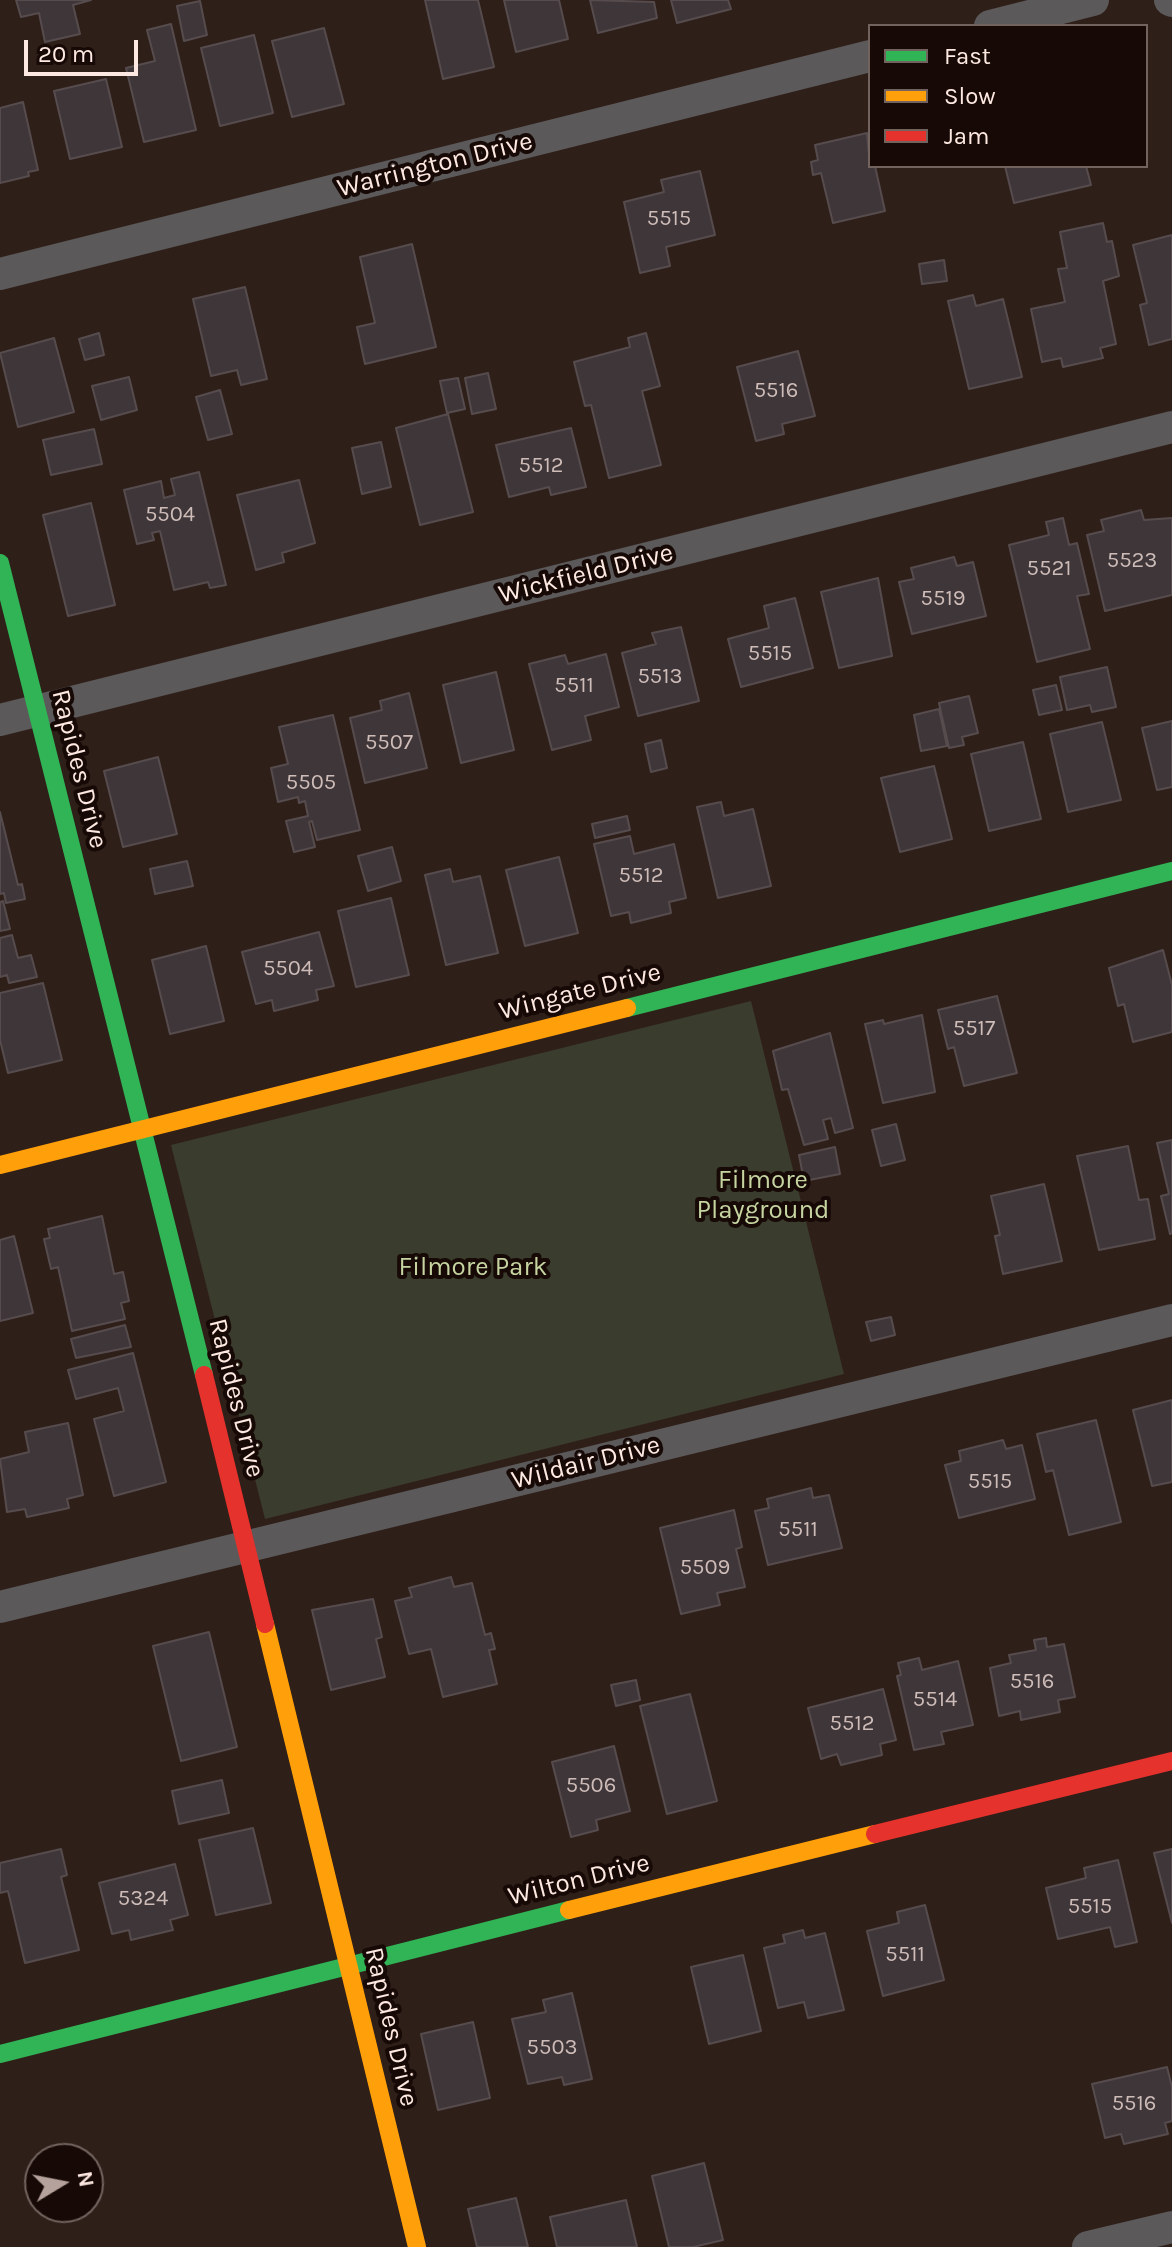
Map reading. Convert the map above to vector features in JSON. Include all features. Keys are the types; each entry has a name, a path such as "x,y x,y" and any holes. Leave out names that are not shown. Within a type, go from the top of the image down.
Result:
{"street":[{"path":"998,24 1093,0"},
{"name":"Warrington Drive","path":"0,274 868,57"},
{"name":"Wickfield Drive","path":"0,720 1172,427"},
{"name":"Rapides Drive","path":"0,563 144,1128 417,2247"},
{"name":"Wingate Drive","path":"0,1165 1172,871"},
{"name":"Wildair Drive","path":"0,1607 1172,1320"},
{"name":"Wilton Drive","path":"0,2054 350,1964 1172,1761"},
{"path":"1088,2247 1172,2227"}],"green space":[{"name":"Filmore Park","path":"751,1001 844,1374 265,1519 171,1145"}],"building":[{"path":"16,0 91,0 73,5 80,34 45,42 39,13 21,17"},
{"path":"425,0 478,0 494,67 443,79"},
{"path":"504,0 559,0 568,39 516,52"},
{"path":"590,0 654,2 657,18 598,33"},
{"path":"671,0 728,0 731,9 677,23"},
{"path":"200,1 207,35 184,41 177,6"},
{"path":"171,24 196,130 144,142 126,68 155,61 147,30"},
{"path":"324,28 344,104 292,117 272,41"},
{"path":"254,35 273,113 220,126 201,48"},
{"path":"106,79 122,147 70,159 54,91"},
{"path":"23,102 38,170 28,172 29,176 0,183 0,108"},
{"path":"867,133 868,168 875,168 885,211 833,223 821,173 813,175 811,162 818,160 815,145"},
{"path":"1005,168 1087,168 1091,185 1014,203"},
{"path":"700,171 715,235 666,247 670,266 640,273 624,202 664,192 661,180"},
{"path":"1103,223 1107,242 1112,241 1119,276 1103,281 1116,344 1100,348 1103,358 1063,367 1061,358 1042,362 1031,309 1065,302 1058,269 1067,268 1060,232"},
{"path":"1172,235 1172,339 1149,345 1140,305 1147,303 1133,245"},
{"path":"412,244 436,347 365,364 357,327 375,323 360,257"},
{"path":"944,260 947,281 922,284 919,264"},
{"path":"245,287 267,379 241,385 237,370 211,376 193,299"},
{"path":"973,295 976,306 1003,299 1022,377 969,389 948,301"},
{"path":"99,333 104,355 85,360 79,339"},
{"path":"646,333 660,386 642,391 661,465 609,478 591,405 585,406 574,362 630,347 628,338"},
{"path":"54,338 74,412 18,427 0,353"},
{"path":"798,351 815,416 782,424 784,434 756,441 737,367"},
{"path":"488,373 496,409 472,414 465,378"},
{"path":"129,377 137,410 101,420 92,386"},
{"path":"458,378 465,409 447,413 440,381"},
{"path":"220,390 232,434 208,440 196,397"},
{"path":"448,414 473,512 420,525 396,428"},
{"path":"571,428 586,487 551,495 549,487 509,497 496,445"},
{"path":"94,429 102,464 51,475 43,440"},
{"path":"381,442 391,487 362,494 352,448"},
{"path":"199,472 226,585 210,588 208,582 174,590 160,531 152,533 154,540 137,544 124,490 161,481 164,498 175,495 171,479"},
{"path":"299,480 315,543 282,553 284,562 256,570 237,495"},
{"path":"91,503 115,605 68,616 43,515"},
{"path":"1141,510 1144,520 1172,518 1172,595 1105,611 1087,535 1104,531 1101,520"},
{"path":"1063,518 1069,545 1077,543 1089,594 1077,596 1090,649 1037,662 1009,545 1049,535 1046,522"},
{"path":"954,557 957,566 973,562 986,616 912,634 899,582 914,579 911,568"},
{"path":"878,578 892,656 839,668 821,592"},
{"path":"795,598 813,668 741,687 728,639 769,628 764,606"},
{"path":"681,627 699,701 638,716 622,653 656,644 652,633"},
{"path":"606,654 619,707 585,716 591,740 552,750 529,664 565,655 568,664"},
{"path":"1107,667 1116,707 1092,712 1090,705 1067,710 1060,677"},
{"path":"496,672 514,750 461,763 443,685"},
{"path":"1056,685 1062,710 1039,715 1033,690"},
{"path":"409,693 427,768 365,783 350,718 382,710 380,701"},
{"path":"969,696 978,733 962,737 964,745 949,748 939,703"},
{"path":"939,709 947,746 921,751 914,715"},
{"path":"333,715 360,830 317,840 312,821 309,822 315,847 294,852 286,821 308,816 305,801 299,803 298,797 278,802 271,768 288,764 279,727"},
{"path":"1172,721 1172,787 1157,790 1142,728"},
{"path":"1102,722 1121,800 1068,812 1050,734"},
{"path":"661,740 667,768 651,772 645,744"},
{"path":"1023,742 1041,819 989,831 971,754"},
{"path":"158,757 177,834 123,847 104,771"},
{"path":"934,766 952,839 900,852 881,778"},
{"path":"721,802 724,816 753,809 771,886 718,898 697,807"},
{"path":"0,812 18,885 22,884 25,899 6,903 4,893 0,894"},
{"path":"627,816 630,830 595,838 592,824"},
{"path":"630,836 634,854 674,844 686,898 669,902 671,913 631,923 629,912 611,916 594,844"},
{"path":"392,847 401,881 368,891 358,856"},
{"path":"559,857 578,933 525,946 506,870"},
{"path":"187,861 193,886 155,894 150,869"},
{"path":"450,869 453,882 480,876 498,953 446,965 425,875"},
{"path":"391,898 409,975 356,987 338,911"},
{"path":"3,901 10,929 0,931 0,902"},
{"path":"319,932 334,986 316,990 318,1000 274,1011 272,1000 256,1004 242,952"},
{"path":"12,935 18,958 31,955 37,977 9,983 7,975 0,977 0,938"},
{"path":"206,946 224,1021 170,1034 152,960"},
{"path":"1163,950 1172,985 1172,1032 1133,1042 1124,1004 1118,1006 1109,968"},
{"path":"43,983 62,1060 8,1073 0,1040 0,993"},
{"path":"997,996 1017,1073 964,1086 954,1047 948,1049 938,1010"},
{"path":"922,1015 935,1092 883,1103 865,1024 883,1020 884,1024"},
{"path":"830,1033 853,1128 835,1133 831,1118 823,1120 828,1139 804,1145 788,1089 782,1090 773,1051"},
{"path":"896,1124 905,1160 881,1166 872,1130"},
{"path":"1172,1140 1170,1234 1161,1196 1169,1194 1157,1143"},
{"path":"1128,1146 1139,1200 1148,1199 1155,1239 1099,1250 1077,1156"},
{"path":"835,1147 840,1174 804,1181 799,1155"},
{"path":"1044,1184 1062,1261 1003,1274 995,1236 1000,1235 991,1196"},
{"path":"102,1216 114,1274 123,1272 129,1301 121,1303 125,1319 72,1331 58,1267 51,1269 44,1239 50,1238 48,1229"},
{"path":"14,1236 33,1313 0,1321 0,1240"},
{"path":"891,1317 895,1335 871,1341 866,1322"},
{"path":"125,1325 131,1347 76,1358 71,1339"},
{"path":"133,1353 166,1482 114,1496 94,1419 124,1411 118,1388 76,1399 68,1370"},
{"path":"1172,1400 1172,1482 1152,1486 1133,1410"},
{"path":"1096,1420 1121,1522 1069,1535 1053,1470 1046,1472 1037,1434"},
{"path":"68,1423 83,1495 67,1499 69,1508 27,1517 25,1509 7,1512 0,1459 29,1452 25,1432"},
{"path":"1003,1440 1006,1449 1022,1445 1035,1499 959,1518 945,1465 961,1461 959,1451"},
{"path":"811,1488 813,1498 829,1495 842,1548 768,1565 755,1511 769,1508 767,1499"},
{"path":"734,1510 742,1547 736,1549 745,1587 717,1593 720,1605 681,1614 660,1528"},
{"path":"451,1577 454,1587 472,1583 485,1635 491,1633 495,1649 489,1650 497,1684 443,1697 431,1649 409,1654 395,1601 412,1597 409,1588"},
{"path":"373,1599 382,1637 376,1639 385,1677 331,1690 312,1610"},
{"path":"209,1632 237,1747 181,1761 153,1646"},
{"path":"1046,1638 1047,1647 1064,1644 1075,1697 1058,1700 1060,1712 1021,1720 1020,1711 999,1716 990,1668 1011,1663 1009,1655 1036,1650 1034,1640"},
{"path":"919,1658 922,1670 958,1661 973,1725 941,1732 944,1744 914,1750 897,1676 901,1675 898,1663"},
{"path":"636,1680 640,1700 616,1706 611,1685"},
{"path":"883,1689 896,1740 880,1744 882,1755 841,1765 837,1754 821,1759 808,1708"},
{"path":"690,1694 717,1801 667,1814 640,1706"},
{"path":"614,1746 630,1811 596,1820 598,1830 571,1837 552,1762"},
{"path":"222,1780 229,1813 179,1824 172,1791"},
{"path":"253,1828 271,1903 216,1915 199,1840"},
{"path":"61,1849 67,1875 61,1877 79,1950 25,1963 8,1891 0,1893 0,1863"},
{"path":"1172,1849 1172,1923 1154,1853"},
{"path":"1118,1860 1137,1942 1115,1947 1110,1927 1058,1939 1046,1888 1086,1878 1084,1868"},
{"path":"175,1864 188,1915 170,1920 173,1930 131,1940 129,1930 112,1934 99,1883"},
{"path":"925,1905 944,1980 883,1996 867,1931 899,1923 897,1912"},
{"path":"803,1930 805,1938 825,1933 844,2010 808,2018 804,2002 778,2008 764,1948 785,1943 783,1935"},
{"path":"743,1955 761,2031 709,2044 691,1967"},
{"path":"572,1993 592,2079 564,2085 562,2077 528,2084 512,2019 546,2012 543,2000"},
{"path":"473,2022 490,2098 438,2110 421,2034"},
{"path":"1167,2067 1172,2087 1172,2121 1165,2123 1168,2134 1124,2144 1121,2134 1105,2138 1092,2084"},
{"path":"704,2163 723,2240 693,2247 669,2247 652,2176"},
{"path":"516,2198 528,2247 477,2247 468,2209"},
{"path":"626,2200 637,2247 557,2247 550,2217"}],"traffic: fast":[{"path":"0,563 204,1375"},
{"path":"627,1008 1172,871"},
{"path":"0,2054 569,1910"}],"traffic: slow":[{"path":"0,1165 627,1008"},
{"path":"265,1624 417,2247"},
{"path":"569,1910 875,1834"}],"traffic: jam":[{"path":"204,1375 265,1624"},
{"path":"875,1834 1172,1761"}],"park label":[{"name":"Filmore Playground","path":"763,1196"}]}
